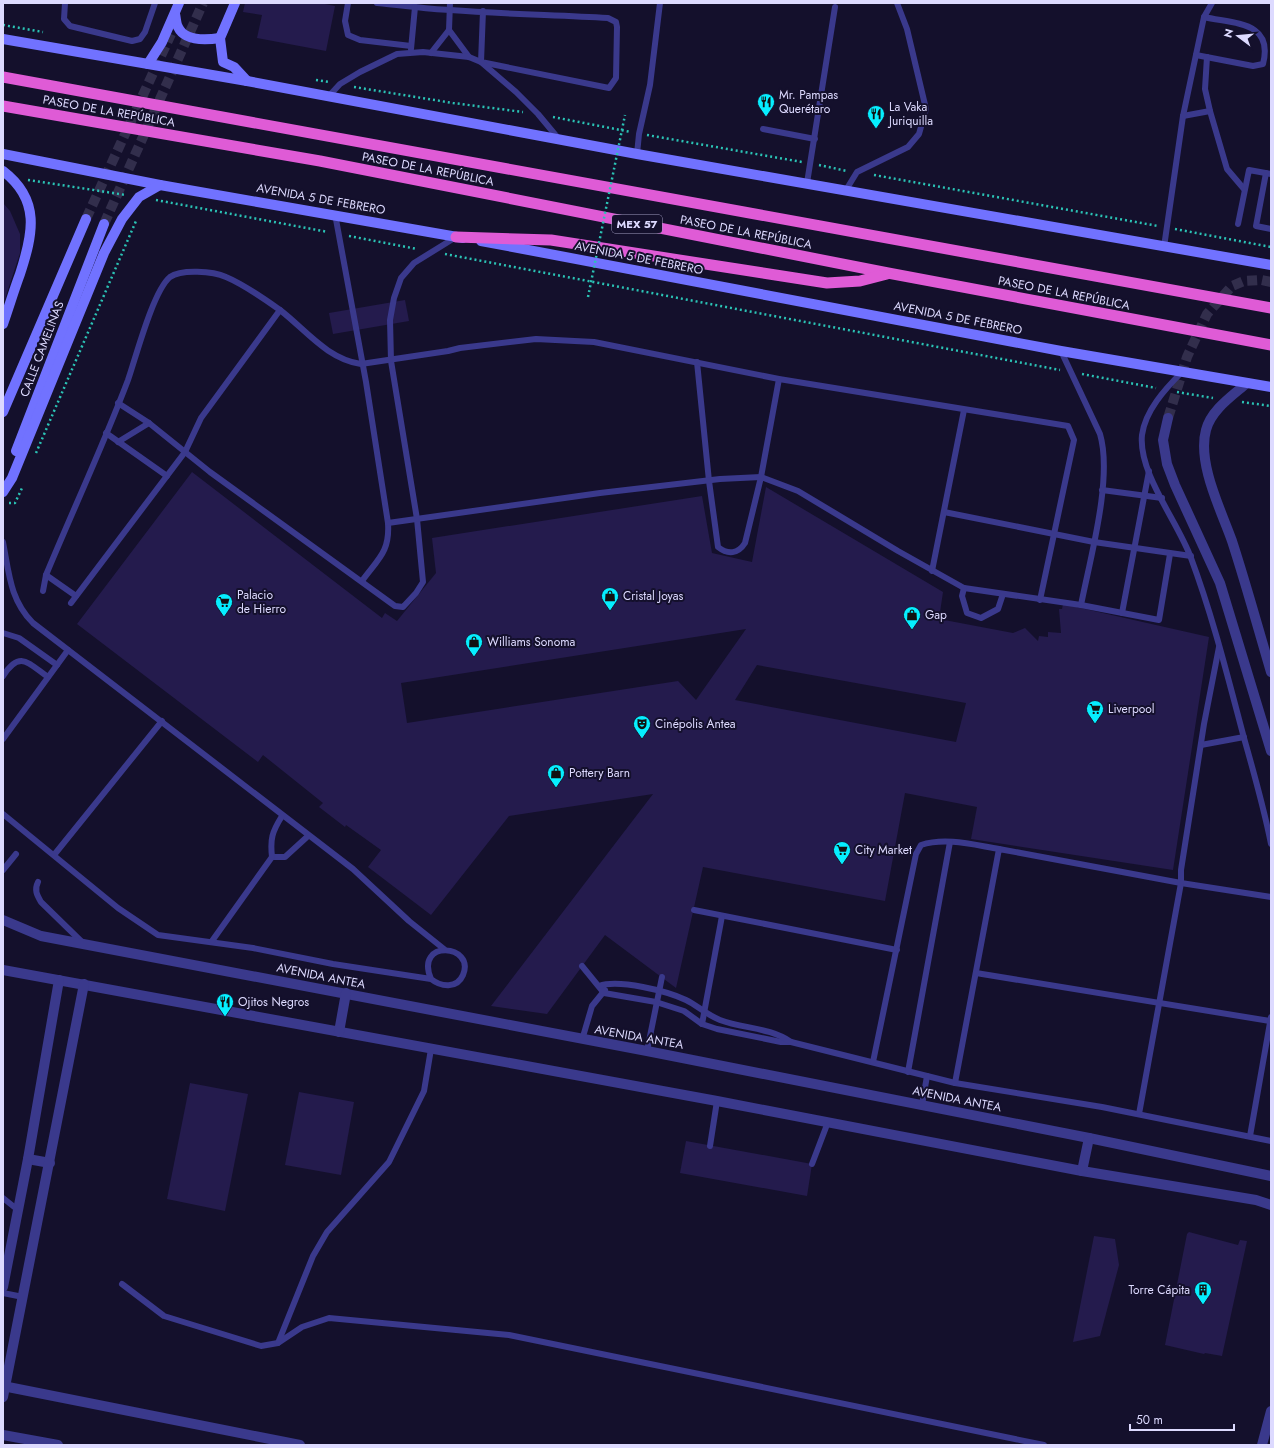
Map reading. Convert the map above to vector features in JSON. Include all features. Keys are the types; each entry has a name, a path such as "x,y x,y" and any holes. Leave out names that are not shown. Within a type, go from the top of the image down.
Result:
{"highway":[{"name":"PASEO DE LA REPÚBLICA","path":"3,77 1271,308"},
{"name":"PASEO DE LA REPÚBLICA","path":"3,106 320,161 888,273 1258,342 1271,346"},
{"path":"456,237 551,240 827,283 860,282 888,273"}],"main road":[{"path":"148,64 162,42 176,14 179,3"},
{"path":"235,3 220,38 223,62 234,67 247,81"},
{"path":"176,14 178,28 184,34 205,40 220,38"},
{"path":"4,38 247,81 637,154 1271,265"},
{"name":"AVENIDA 5 DE FEBRERO","path":"3,154 160,185 335,214 1061,351 1271,387"},
{"path":"3,171 12,177 23,193 29,207 32,224 29,246 3,324"},
{"path":"3,492 12,478 104,253 122,219 139,197 160,185"},
{"name":"CALLE CAMELINAS","path":"3,412 86,219"},
{"name":"CALLE CAMELINAS","path":"3,484 104,224"}],"street":[{"path":"1247,383 1214,414 1206,429 1203,446 1207,469 1232,541 1271,672"},
{"path":"1168,418 1163,440 1167,464 1220,583 1271,751"},
{"name":"AVENIDA ANTEA","path":"3,920 41,936 582,1040 647,1051 1089,1138 1271,1176"},
{"path":"3,970 717,1101 1082,1170 1256,1200 1271,1205"},
{"path":"3,1287 28,1159 59,980"},
{"path":"84,984 50,1163 4,1390 300,1445"},
{"path":"339,1032 346,994"},
{"path":"1082,1170 1089,1138"},
{"path":"28,1159 50,1163"},
{"path":"1262,1445 1271,1411"},
{"path":"3,1435 58,1445"}],"lane":[{"path":"65,3 64,19 70,26 132,41 140,39 145,32 155,3"},
{"path":"348,3 344,21 348,35 360,40 431,53 469,57 481,62 609,88 616,78 616,22 608,18 450,10 377,3"},
{"path":"431,53 449,30 450,3"},
{"path":"637,154 639,134 650,85 660,3"},
{"path":"846,190 857,172 908,147 919,134 926,109 907,29 897,3"},
{"path":"1164,246 1183,116 1204,18 1212,3"},
{"path":"411,49 415,7"},
{"path":"807,183 835,7"},
{"path":"481,62 483,12"},
{"path":"1196,55 1253,66 1263,64 1266,55 1265,40 1257,29 1204,18"},
{"path":"449,30 469,57"},
{"path":"328,97 340,84 360,72 411,49"},
{"path":"1207,57 1206,89 1210,111 1227,170 1244,189"},
{"path":"481,62 516,92 538,114 558,138"},
{"path":"1183,116 1210,111"},
{"path":"764,129 815,139"},
{"path":"1238,224 1249,170 1269,173 1256,226 1271,229"},
{"path":"335,214 388,523 389,538 386,548 362,581"},
{"path":"118,403 149,423 210,472 395,606 403,607 410,602 423,582 417,519 391,361 390,320 394,298 401,278 414,263 456,237"},
{"path":"43,591 46,575 118,403 159,292 171,277 187,272 215,273 245,287 280,310 334,355 348,362 361,364 391,361 460,348 536,339 594,342 779,379 1035,422 1068,426 1074,440 1040,600"},
{"path":"71,603 185,452 201,418 280,310"},
{"path":"1061,351 1100,434 1104,447 1105,464 1102,490 1094,542 1081,605"},
{"path":"697,362 709,480 718,547 723,551 735,552 741,549 745,543 762,477 779,379"},
{"path":"1182,372 1164,390 1152,408 1142,434 1143,450 1149,471 1191,556 1219,645 1257,781 1271,844"},
{"path":"932,571 964,410"},
{"path":"118,442 149,423"},
{"path":"106,433 167,476"},
{"path":"1122,613 1149,471"},
{"path":"388,523 600,493 709,480 762,477 798,491 932,571 964,588 1081,605 1159,620 1170,554"},
{"path":"1102,490 1162,498"},
{"path":"944,512 1094,542 1134,549 1191,556"},
{"path":"3,542 15,598 22,612 33,624 162,721 225,772 353,869 403,916 444,950"},
{"path":"46,575 76,596"},
{"path":"964,588 962,596 967,614 981,618 998,609 1003,594"},
{"path":"3,633 20,638 57,665"},
{"path":"1139,1114 1181,883 1181,870 1219,645"},
{"path":"3,739 68,650"},
{"path":"3,676 10,665 17,660 25,661 48,677"},
{"path":"54,855 162,721"},
{"path":"1201,745 1244,737"},
{"path":"3,814 118,908 158,935 212,941 333,964 431,979"},
{"path":"212,941 272,858 271,846 273,831 282,816"},
{"path":"272,858 285,857 308,836"},
{"path":"873,1062 916,854 921,845 932,842 950,842 999,849 1181,883 1271,897"},
{"path":"908,1072 950,842"},
{"path":"955,1083 999,849"},
{"path":"3,870 16,854"},
{"path":"38,882 36,887 37,894 41,902 84,944"},
{"path":"694,910 897,950"},
{"path":"702,1024 722,916"},
{"path":"444,950 451,950 458,954 464,967 463,975 458,981 452,985 444,986 437,984 431,979 428,972 428,964 431,957 437,952 444,950"},
{"path":"582,966 604,993 656,1002 684,1011 702,1024 781,1042 791,1042 955,1083 1139,1114 1271,1141"},
{"path":"976,972 1159,1003 1271,1019 1250,1136"},
{"path":"647,1051 662,977"},
{"path":"599,986 607,983 659,991 686,1000 704,1013 721,1020 771,1031 791,1042"},
{"path":"582,1040 592,1006 604,993 607,983"},
{"path":"278,1343 313,1256 327,1232 389,1162 424,1091 431,1049"},
{"path":"922,1105 927,1076"},
{"path":"710,1146 717,1101"},
{"path":"812,1164 828,1122"},
{"path":"3,1198 18,1210"},
{"path":"122,1284 164,1316 261,1346 278,1343 302,1327 329,1318 509,1335 1044,1445"},
{"path":"3,1293 23,1297"}],"path":[{"path":"588,297 625,115"},
{"path":"12,177 139,197 1164,390 1271,406"},
{"path":"34,459 137,220"},
{"path":"15,503 25,481"}],"building":[{"path":"245,3 320,3 335,6 326,51 257,38 262,15 243,12"},
{"path":"3,203 10,211 20,234 20,253 3,305"},
{"path":"405,300 409,321 333,334 329,313"},
{"path":"192,472 382,618 385,613 397,621 436,573 432,538 702,496 712,553 752,562 766,487 943,592 939,619 1013,633 1025,628 1038,641 1039,636 1048,637 1048,632 1061,633 1059,609 1062,609 1063,604 1209,637 1173,870 971,839 977,807 905,793 885,901 703,867 676,988 605,935 547,1014 491,1006 653,794 509,816 431,915 368,867 381,850 346,825 345,827 319,807 323,803 263,755 258,762 77,624","holes":["746,629 696,700 678,681 407,723 401,683","757,665 966,703 956,742 735,700"]},
{"path":"190,1083 248,1094 225,1211 167,1199"},
{"path":"299,1092 354,1102 341,1175 285,1165"},
{"path":"686,1141 812,1164 807,1196 680,1173"},
{"name":"Torre Cápita","path":"1189,1232 1238,1245 1240,1240 1247,1241 1222,1356 1204,1354 1165,1345 1187,1234"},
{"path":"1094,1236 1115,1239 1119,1265 1100,1336 1073,1342"}],"tunnel":[{"path":"104,224 203,3"},
{"path":"86,219 171,34"},
{"path":"1168,418 1187,357 1207,314 1232,286 1244,281 1261,280 1271,282"}],"place":[{"name":"Mr. Pampas Querétaro","path":"766,117"},
{"name":"La Vaka Juriquilla","path":"876,129"},
{"name":"Cristal Joyas","path":"610,611"},
{"name":"Palacio de Hierro","path":"224,617"},
{"name":"Gap","path":"912,630"},
{"name":"Williams Sonoma","path":"474,657"},
{"name":"Liverpool","path":"1095,724"},
{"name":"Cinépolis Antea","path":"642,739"},
{"name":"Pottery Barn","path":"556,788"},
{"name":"City Market","path":"842,865"},
{"name":"Ojitos Negros","path":"225,1017"},
{"name":"Torre Cápita","path":"1203,1305"}]}
